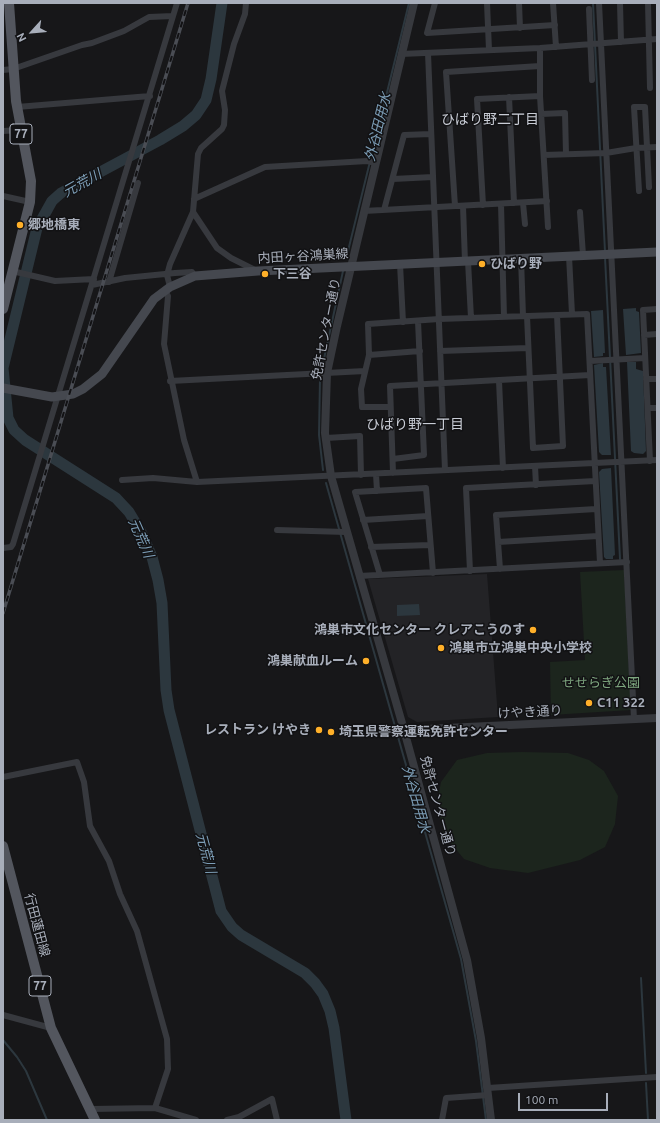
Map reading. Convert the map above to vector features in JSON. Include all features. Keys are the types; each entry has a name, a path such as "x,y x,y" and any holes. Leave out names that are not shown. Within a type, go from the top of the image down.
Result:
{"main road":[{"name":"77","path":"3,309 6,285 14,272 30,202 32,181 8,70 9,3"},
{"name":"内田ヶ谷鴻巣線","path":"3,388 52,397 73,394 82,389 102,374 149,305 168,289 195,276 258,271 657,252"},
{"name":"行田蓮田線","path":"3,846 51,1028 95,1120"}],"street":[{"path":"3,548 11,547 13,544 59,397 177,3"},
{"path":"198,482 184,440 170,381 164,344 168,296 167,275 170,264 193,212 198,154 201,148 222,129 224,125 225,110 222,91 234,44 246,14 246,3"},
{"name":"免許センター通り","path":"414,3 327,374 326,438 331,476 346,532 404,730 468,960 491,1120"},
{"path":"436,3 427,33 554,25"},
{"path":"487,3 489,50"},
{"path":"519,3 520,28"},
{"path":"553,3 556,46"},
{"path":"599,3 634,719"},
{"path":"620,3 621,42"},
{"path":"648,3 650,88"},
{"path":"589,9 592,80"},
{"path":"8,70 124,31 149,17 173,16"},
{"path":"401,54 540,48 657,40"},
{"path":"540,48 540,96 548,226"},
{"path":"428,53 434,207 438,263 445,470"},
{"path":"455,206 446,72 540,66"},
{"path":"17,107 150,96"},
{"path":"483,205 477,99 540,96"},
{"path":"510,97 514,203"},
{"path":"639,191 634,107 645,107 649,187"},
{"path":"541,114 565,113 566,154"},
{"path":"3,131 20,130"},
{"path":"384,210 404,135 431,134"},
{"path":"544,155 606,152 657,147"},
{"path":"194,199 265,167 367,161 376,163"},
{"path":"393,179 433,177"},
{"path":"108,282 138,184"},
{"path":"3,196 30,202"},
{"path":"364,211 547,201"},
{"path":"523,203 525,224"},
{"path":"501,204 504,259 504,317"},
{"path":"463,206 471,318"},
{"path":"193,212 217,248 231,258 258,271"},
{"path":"580,212 583,256"},
{"path":"569,256 572,314"},
{"path":"521,258 528,348 533,448 563,446 557,315"},
{"path":"400,264 403,322"},
{"path":"14,272 55,281 93,282 108,282 192,272 195,276"},
{"path":"122,480 153,478 198,482 654,461 648,408 643,310 657,309"},
{"path":"390,407 362,407 361,389 369,355 368,324 439,319 587,314 600,563"},
{"path":"393,459 424,455 418,321"},
{"path":"644,335 657,334"},
{"path":"440,351 528,348"},
{"path":"369,355 420,351"},
{"path":"590,361 645,358"},
{"path":"170,381 365,371"},
{"path":"393,473 390,386 590,376"},
{"path":"646,379 657,379"},
{"path":"499,381 503,468"},
{"path":"648,408 657,408"},
{"path":"326,438 360,436 360,475"},
{"path":"535,466 536,485"},
{"path":"376,474 377,491"},
{"path":"470,571 466,488 595,481"},
{"path":"380,575 355,492 426,488 433,573"},
{"path":"500,569 496,515 596,509"},
{"path":"363,520 428,516"},
{"path":"277,530 346,532"},
{"path":"498,542 598,536"},
{"path":"371,547 430,545"},
{"path":"359,576 626,562"},
{"name":"けやき通り","path":"404,730 657,718"},
{"path":"3,777 77,762 84,782 90,826 109,861 120,894 137,931 167,1039 168,1069 156,1108"},
{"path":"3,1015 51,1028"},
{"path":"442,1120 446,1098 488,1091 657,1077"},
{"path":"227,1120 239,1117 272,1099 277,1120"},
{"path":"91,1109 156,1108 196,1120"}],"shaded area":[{"path":"636,308 636,311 639,312 641,353 626,355 623,309"},
{"path":"603,310 605,353 603,353 603,356 594,357 591,311"},
{"path":"627,362 636,362 636,369 643,371 646,451 643,454 634,453 631,451"},
{"path":"603,363 603,367 606,367 611,455 602,455 599,452 594,365"},
{"path":"611,468 615,555 613,556 613,559 606,559 604,557 599,472 602,469"},
{"name":"鴻巣市立鴻巣中央小学校","path":"487,574 498,717 417,722 408,717 368,579"},
{"path":"419,604 420,615 397,616 397,605"}],"green space":[{"name":"せせらぎ公園","path":"624,570 631,710 551,715 550,662 585,660 580,572"},
{"path":"487,753 568,753 589,760 604,771 618,796 615,824 605,847 580,860 528,873 490,868 464,859 444,835 437,803 441,782 457,760"}],"waterway":[{"name":"元荒川","path":"222,3 211,79 206,100 196,115 183,126 160,140 61,193 52,201 37,228 3,368 8,418 14,430 25,440 116,498 129,512 141,532 152,557 162,603 166,690 169,710 221,911 232,927 241,935 305,973 323,994 330,1011 334,1028 346,1120"},
{"name":"外谷田用水","path":"348,251 409,3"},
{"path":"593,3 605,252"},
{"path":"605,257 620,559"},
{"name":"外谷田用水","path":"322,368 343,271"},
{"name":"外谷田用水","path":"320,379 319,435 323,470"},
{"name":"外谷田用水","path":"326,483 461,959 476,1041 486,1120"},
{"path":"641,978 646,1073"},
{"path":"3,1040 26,1071 47,1120"},
{"path":"646,1083 648,1120"}],"railway":[{"path":"3,613 188,3"}],"place":[{"name":"郷地橋東","path":"20,225"},
{"name":"ひばり野","path":"482,264"},
{"name":"下三谷","path":"265,274"},
{"name":"鴻巣市文化センター クレアこうのす","path":"533,630"},
{"name":"鴻巣市立鴻巣中央小学校","path":"441,648"},
{"name":"鴻巣献血ルーム","path":"366,661"},
{"name":"C11 322","path":"589,703"},
{"name":"レストラン けやき","path":"319,730"},
{"name":"埼玉県警察運転免許センター","path":"331,732"}],"district":[{"name":"ひばり野二丁目","path":"490,119"},
{"name":"ひばり野一丁目","path":"415,424"}]}
